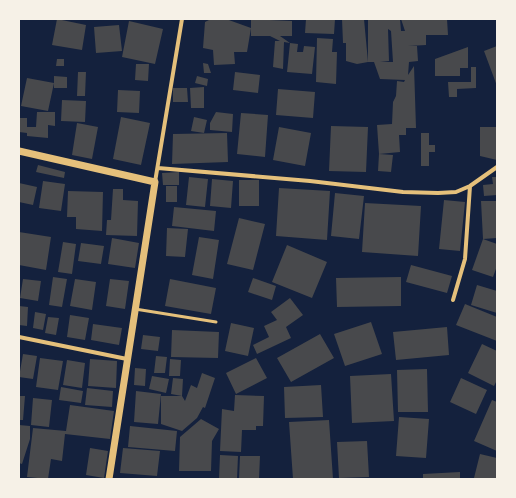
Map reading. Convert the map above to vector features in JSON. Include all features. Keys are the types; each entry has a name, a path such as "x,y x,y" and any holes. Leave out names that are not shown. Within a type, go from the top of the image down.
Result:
{"street":[{"path":"109,479 182,19"},
{"path":"19,151 155,182"},
{"path":"158,168 310,181 403,192 438,194 456,192 470,186 497,167"},
{"path":"453,300 465,259 470,186"},
{"path":"19,337 127,359"}],"lane":[{"path":"135,309 216,322"}],"building":[{"path":"57,19 86,25 82,50 52,45"},
{"path":"211,19 226,19 251,28 247,52 234,52 235,64 214,65 213,50 203,48 205,22"},
{"path":"251,19 292,21 292,36 280,36 290,43 284,42 283,69 273,67 275,41 280,41 270,36 251,36"},
{"path":"306,19 335,19 334,34 305,33"},
{"path":"342,19 364,19 368,62 357,64 346,61 346,43 343,43"},
{"path":"368,19 400,19 401,31 405,31 401,19 447,19 448,35 426,35 426,45 408,46 417,46 418,61 409,62 408,75 414,66 416,128 406,128 406,135 399,135 400,152 379,154 377,125 392,124 393,102 396,96 397,81 404,82 405,80 380,79 374,62 368,62","holes":["388,29 391,31 393,62 380,62 389,61"]},
{"path":"129,21 163,29 155,64 122,57"},
{"path":"119,25 122,51 96,53 94,27"},
{"path":"317,38 333,39 332,52 337,52 336,84 316,82"},
{"path":"290,43 298,44 297,52 303,52 304,46 315,47 312,74 287,72"},
{"path":"497,46 497,86 484,51"},
{"path":"468,47 468,68 460,68 460,76 435,76 435,59"},
{"path":"57,59 64,59 64,66 56,66"},
{"path":"203,63 208,64 211,73 204,73"},
{"path":"136,64 149,64 148,81 135,80"},
{"path":"471,67 476,67 476,88 457,89 457,97 449,97 448,82 471,82"},
{"path":"78,72 86,72 85,96 77,96"},
{"path":"235,72 260,75 258,93 233,90"},
{"path":"54,76 67,77 67,88 54,88"},
{"path":"197,76 208,79 207,86 195,83"},
{"path":"27,78 54,83 48,111 21,106"},
{"path":"204,87 204,108 191,108 190,88"},
{"path":"173,88 187,88 188,102 173,102"},
{"path":"278,89 315,92 313,118 276,115"},
{"path":"118,90 140,91 139,113 117,112"},
{"path":"62,100 86,101 85,122 61,121"},
{"path":"37,112 55,112 55,126 48,125 48,138 27,136 27,133 19,132 19,118 27,118 27,127 36,127"},
{"path":"216,112 233,114 232,132 210,130 210,123"},
{"path":"241,113 268,115 265,157 237,154"},
{"path":"121,117 150,123 141,165 113,159"},
{"path":"194,117 207,120 204,133 191,131"},
{"path":"77,123 98,127 92,159 72,155"},
{"path":"331,126 368,127 366,172 329,171"},
{"path":"279,127 311,133 305,166 273,160"},
{"path":"480,127 497,127 497,160 480,156"},
{"path":"227,133 228,162 172,164 173,134"},
{"path":"421,133 429,133 429,145 435,145 435,152 429,152 429,166 421,166"},
{"path":"379,154 393,155 391,172 378,171"},
{"path":"38,165 65,172 64,178 36,172"},
{"path":"179,172 179,185 163,185 162,173"},
{"path":"189,177 208,179 205,207 186,205"},
{"path":"492,177 497,177 497,195 484,196 483,185 493,184"},
{"path":"212,179 233,181 231,208 210,206"},
{"path":"239,180 259,180 259,206 239,206"},
{"path":"43,181 65,184 61,211 39,208"},
{"path":"19,183 37,187 33,205 19,202"},
{"path":"166,186 177,186 177,202 166,202"},
{"path":"279,188 330,191 327,240 276,236"},
{"path":"113,189 123,189 123,200 138,201 137,236 106,235 107,220 111,220"},
{"path":"68,191 103,192 102,231 76,229 76,217 67,217"},
{"path":"335,193 364,196 359,239 331,236"},
{"path":"444,200 465,202 460,251 439,249"},
{"path":"481,201 497,201 497,238 483,239"},
{"path":"365,203 421,206 418,256 362,252"},
{"path":"174,207 216,211 214,231 172,226"},
{"path":"239,218 265,224 253,270 227,264"},
{"path":"167,228 188,229 185,257 166,256"},
{"path":"19,232 51,237 46,270 19,265"},
{"path":"199,237 219,240 213,279 192,275"},
{"path":"112,238 139,243 135,268 108,264"},
{"path":"483,239 497,244 497,266 493,277 472,270"},
{"path":"63,242 76,244 72,274 58,272"},
{"path":"81,243 104,246 101,264 78,261"},
{"path":"287,245 327,262 312,298 272,282"},
{"path":"411,265 452,276 447,293 406,282"},
{"path":"53,277 67,279 62,307 49,305"},
{"path":"401,277 401,306 337,307 336,278"},
{"path":"253,278 276,286 272,300 248,292"},
{"path":"23,279 41,281 38,301 20,298"},
{"path":"75,279 96,282 92,310 70,306"},
{"path":"110,279 129,281 125,309 106,306"},
{"path":"170,279 216,288 211,314 165,306"},
{"path":"477,285 497,291 497,313 471,305"},
{"path":"290,298 303,315 286,327 291,338 257,354 253,345 269,337 264,326 277,320 271,312"},
{"path":"465,304 497,317 497,341 456,325"},
{"path":"19,306 28,307 27,326 19,325"},
{"path":"35,312 46,314 43,330 33,328"},
{"path":"70,315 89,318 85,340 67,337"},
{"path":"48,317 59,318 56,335 45,333"},
{"path":"371,322 382,354 345,366 334,334"},
{"path":"231,323 254,328 248,356 225,351"},
{"path":"93,324 122,328 119,345 91,340"},
{"path":"447,327 449,355 396,360 393,332"},
{"path":"172,330 219,332 218,358 171,357"},
{"path":"320,334 334,358 291,382 277,358"},
{"path":"143,335 160,337 158,351 141,349"},
{"path":"482,344 497,351 497,380 494,386 468,373"},
{"path":"23,354 37,356 33,379 19,377"},
{"path":"156,356 167,357 165,373 154,373"},
{"path":"40,358 63,361 58,390 36,387"},
{"path":"256,358 267,378 236,394 226,373"},
{"path":"90,359 117,361 116,388 88,386"},
{"path":"170,359 181,360 180,376 169,376"},
{"path":"67,360 85,363 82,388 63,385"},
{"path":"135,368 146,369 145,386 134,385"},
{"path":"427,369 428,412 398,412 397,370"},
{"path":"202,373 215,378 205,408 203,407 197,418 182,431 161,424 161,396 182,396 185,401 191,385 197,388"},
{"path":"391,374 394,421 352,423 350,376"},
{"path":"152,376 169,379 166,393 149,389"},
{"path":"173,378 183,379 182,396 171,394"},
{"path":"461,378 487,390 476,414 450,402"},
{"path":"321,385 323,417 285,418 284,387"},
{"path":"61,387 83,391 81,403 59,400"},
{"path":"87,388 113,391 112,407 85,405"},
{"path":"136,391 161,394 158,424 134,422"},
{"path":"235,395 264,396 263,426 256,426 256,430 242,430 241,452 220,451 222,409 234,411"},
{"path":"19,396 25,396 23,420 19,420"},
{"path":"33,398 52,400 49,427 31,425"},
{"path":"492,400 497,402 497,451 474,441"},
{"path":"70,405 114,411 110,439 65,434 62,461 51,459 48,479 27,477 33,428 66,431"},
{"path":"399,417 429,419 426,458 396,456"},
{"path":"201,419 219,429 212,441 211,471 179,471 180,437"},
{"path":"329,420 333,479 293,479 289,422"},
{"path":"19,425 30,426 30,439 22,464 19,463"},
{"path":"130,426 177,431 175,451 128,447"},
{"path":"367,441 369,477 339,478 337,442"},
{"path":"90,448 108,451 104,478 86,475"},
{"path":"123,448 160,451 157,476 120,473"},
{"path":"480,454 497,458 497,479 474,478"},
{"path":"220,455 238,456 237,479 219,479"},
{"path":"240,456 260,456 259,479 239,479"},
{"path":"460,472 460,479 423,479 423,474"}]}
